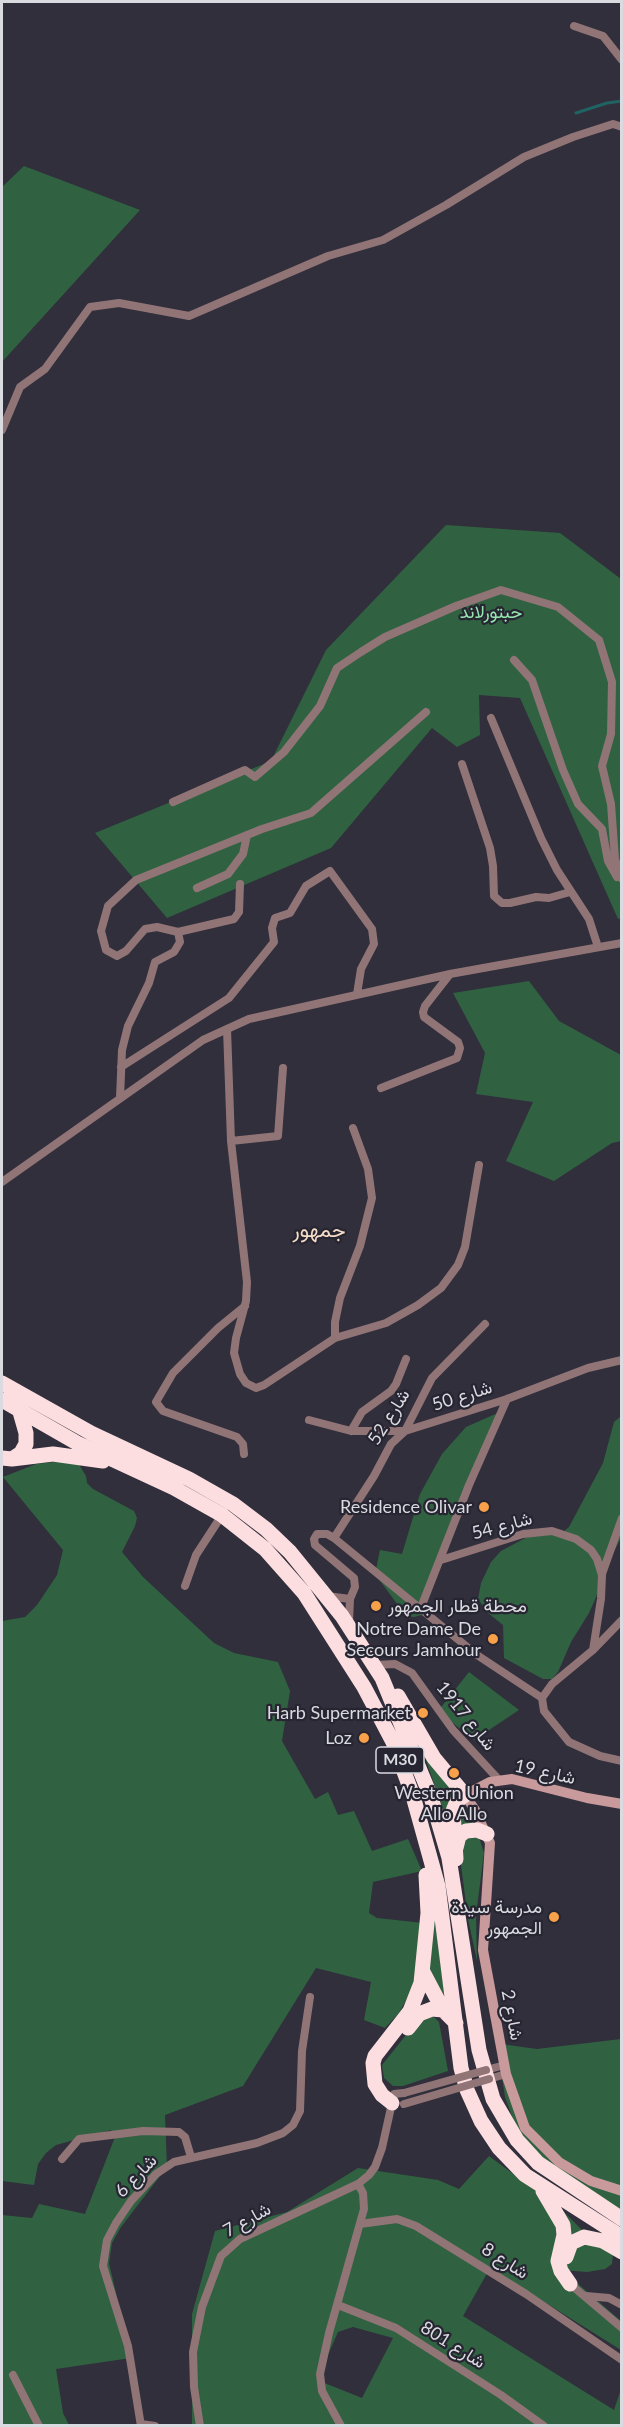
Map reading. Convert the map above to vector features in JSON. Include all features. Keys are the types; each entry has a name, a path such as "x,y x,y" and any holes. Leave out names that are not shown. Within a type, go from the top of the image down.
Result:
{"highway":[{"name":"M30","path":"2,1383 91,1433 189,1479 233,1504 266,1529 290,1552 349,1627 378,1671 431,1797 449,1858 479,2050 493,2099 516,2140 538,2163 621,2219"},
{"name":"M30","path":"2,1400 77,1443 174,1488 222,1515 265,1549 304,1593 364,1687 393,1742 413,1796 438,1886 461,2068 467,2090 481,2121 510,2160 540,2186 621,2237"},
{"path":"7,1458 23,1450 26,1444 20,1412"},
{"path":"7,1458 53,1454 99,1461 116,1460"},
{"path":"378,1671 408,1711 434,1758 465,1795 457,1801 453,1811 459,1913"},
{"path":"399,2098 382,2095 375,2084 373,2063 375,2056 410,2011 423,1972 429,1894 413,1819 413,1796"},
{"path":"456,1851 459,1836 466,1831 477,1830 487,1834"},
{"path":"423,1972 443,2010 456,2023"},
{"path":"399,2098 386,2088 381,2080 380,2070 383,2058 419,2014 432,2009 443,2010"},
{"path":"540,2186 563,2224 564,2235 558,2260 561,2271 570,2284"},
{"path":"570,2284 566,2252 574,2241 584,2237 596,2238 621,2252"}],"street":[{"path":"574,26 603,36 621,60"},
{"path":"2,430 20,387 45,369 90,308 119,303 189,316 328,256 383,240 524,158 573,137 613,124 621,127"},
{"path":"173,802 245,770 255,777 284,752 320,706 337,668 361,652 385,637 456,606 501,590 558,607 599,640 612,682 611,734 602,766 611,804 615,859 621,879"},
{"path":"514,660 532,680 574,796 578,804 602,829 608,861 621,885"},
{"path":"240,884 239,912 234,919 178,932 157,927 146,929 126,951 117,956 106,950 101,931 108,906 136,880 247,835 311,813 426,712"},
{"path":"491,718 541,838 570,892 589,919 598,946"},
{"path":"462,764 490,848 494,896 502,903 510,903 529,898 549,898 570,892"},
{"path":"197,888 228,874 243,854 247,835"},
{"path":"121,1067 229,998 274,942 272,928 275,918 290,913 306,886 330,871 372,929 374,944 361,969 357,994"},
{"path":"120,1098 122,1050 128,1026 149,983 156,962 174,952 180,942 178,932"},
{"path":"2,1182 202,1040 249,1019 450,974 621,943"},
{"path":"381,1088 457,1058 460,1048 458,1042 424,1017 423,1012 425,1006 450,974"},
{"path":"227,1029 231,1141 246,1265 245,1306 234,1353 242,1379 246,1383 256,1388 335,1338 386,1323 418,1305 450,1278 458,1266 465,1247 479,1165"},
{"path":"231,1141 278,1136 283,1068"},
{"path":"335,1338 335,1322 340,1298 360,1246 372,1198 368,1169 353,1128"},
{"path":"244,1454 243,1444 237,1437 163,1411 156,1402 173,1373 218,1328 245,1306"},
{"name":"شارع 52","path":"334,1538 374,1476 391,1444 405,1431 432,1378 485,1324"},
{"path":"351,1431 362,1412 391,1391 406,1359"},
{"name":"شارع 50","path":"309,1420 351,1431 405,1431 507,1399 588,1368 621,1360"},
{"path":"420,1610 469,1485 507,1399"},
{"path":"185,1586 196,1555 222,1515"},
{"path":"602,1575 621,1518"},
{"name":"شارع 54","path":"441,1560 516,1536 552,1531 576,1539 591,1550 597,1559 602,1575 601,1599 593,1650"},
{"path":"349,1627 350,1599 356,1587 352,1575 321,1551 314,1541 317,1534 327,1534 334,1538 477,1655 542,1698"},
{"path":"326,1596 350,1599"},
{"path":"621,1620 593,1650 552,1684 542,1698 544,1711 569,1742 600,1756 621,1761"},
{"name":"شارع 1917","path":"378,1671 395,1664 412,1673 453,1730 500,1780"},
{"name":"شارع 19","path":"465,1795 480,1786 512,1779 621,1804"},
{"name":"شارع 2","path":"465,1795 487,1834 490,1851 483,1919 483,1950 506,2070 525,2128 542,2147 574,2172 621,2191"},
{"name":"شارع 6","path":"141,2425 128,2346 104,2272 104,2254 116,2223 147,2183 174,2162 257,2143 283,2133 293,2125 300,2111 302,2099 302,2051 310,1997"},
{"path":"399,2098 506,2070"},
{"name":"شارع 7","path":"200,2426 194,2387 193,2352 202,2307 221,2256 240,2239 358,2184 375,2167 399,2098"},
{"path":"62,2159 79,2139 142,2131 179,2132 185,2138 191,2157"},
{"path":"340,2426 322,2391 320,2374 360,2224 364,2201 358,2184"},
{"name":"شارع 8","path":"360,2224 397,2219 416,2226 526,2294 621,2360"},
{"path":"570,2284 621,2328"},
{"path":"585,2296 609,2298 621,2305"},
{"name":"شارع 801","path":"338,2305 396,2328 501,2394 544,2426"},
{"path":"13,2375 39,2426"},
{"path":"141,2425 155,2426"}],"green space":[{"path":"24,166 140,210 2,362 2,187"},
{"name":"حبتورلاند","path":"446,525 560,533 621,579 621,918 618,919 520,698 479,695 480,735 457,747 432,728 331,848 167,918 95,833 271,761 326,650"},
{"path":"529,981 559,1021 621,1055 621,1141 612,1143 554,1181 506,1161 533,1102 476,1094 485,1053 453,993"},
{"path":"500,1412 422,1615 406,1616 375,1574 380,1550 402,1554 420,1494 442,1454 466,1427"},
{"path":"621,1416 621,1538 607,1565 589,1613 571,1642 558,1672 552,1679 543,1679 504,1658 503,1625 488,1613 478,1599 481,1583 491,1562 501,1551 531,1535 563,1532 569,1527 603,1463 614,1422"},
{"path":"64,1461 78,1463 86,1476 87,1483 93,1489 134,1511 137,1518 135,1526 122,1552 143,1577 214,1643 234,1653 278,1662 290,1691 282,1741 315,1799 328,1792 338,1815 354,1811 372,1851 408,1839 422,1871 373,1882 369,1913 377,1918 423,1923 415,1978 409,1995 399,2013 385,2028 364,2020 371,1982 316,1968 243,2086 165,2115 167,2167 121,2227 112,2243 109,2263 131,2358 56,2369 63,2413 69,2425 2,2425 2,2215 32,2218 39,2204 85,2214 115,2137 111,2130 56,2145 38,2164 34,2185 2,2181 2,1621 25,1617 37,1605 57,1575 63,1550 3,1477 36,1464"},
{"path":"469,1672 519,1710 474,1740 438,1711"},
{"path":"422,1749 455,1794 447,1821"},
{"path":"463,1802 474,1824 459,1827 459,1806"},
{"path":"479,1837 484,1853 476,1915 477,1961 468,1919 460,1857 463,1838"},
{"path":"429,1873 446,2006 434,1986 428,1962"},
{"path":"422,2015 434,2017 439,2022 448,2071 403,2086 393,2086 384,2078 382,2065"},
{"path":"621,2039 621,2221 544,2166 514,2122 505,2097 501,2071 501,2044 537,2049"},
{"path":"489,2156 562,2210 581,2229 613,2254 612,2264 605,2269 587,2272 562,2270 621,2321 621,2350 490,2268 463,2316 614,2410 621,2389 621,2425 192,2426 192,2314 215,2231 287,2212 358,2168 438,2180 459,2189","holes":["353,2327 393,2338 362,2398 317,2380 338,2332"]}],"waterway":[{"path":"576,113 607,103 622,101"}],"place":[{"name":"Residence Olivar","path":"484,1507"},
{"name":"محطة قطار الجمهور","path":"376,1606"},
{"name":"Notre Dame De Secours Jamhour","path":"493,1639"},
{"name":"Harb Supermarket","path":"423,1713"},
{"name":"Loz","path":"364,1738"},
{"name":"Western Union Allo Allo","path":"454,1773"},
{"name":"مدرسة سيدة الجمهور","path":"554,1917"}],"district":[{"name":"جمهور","path":"319,1230"}]}
